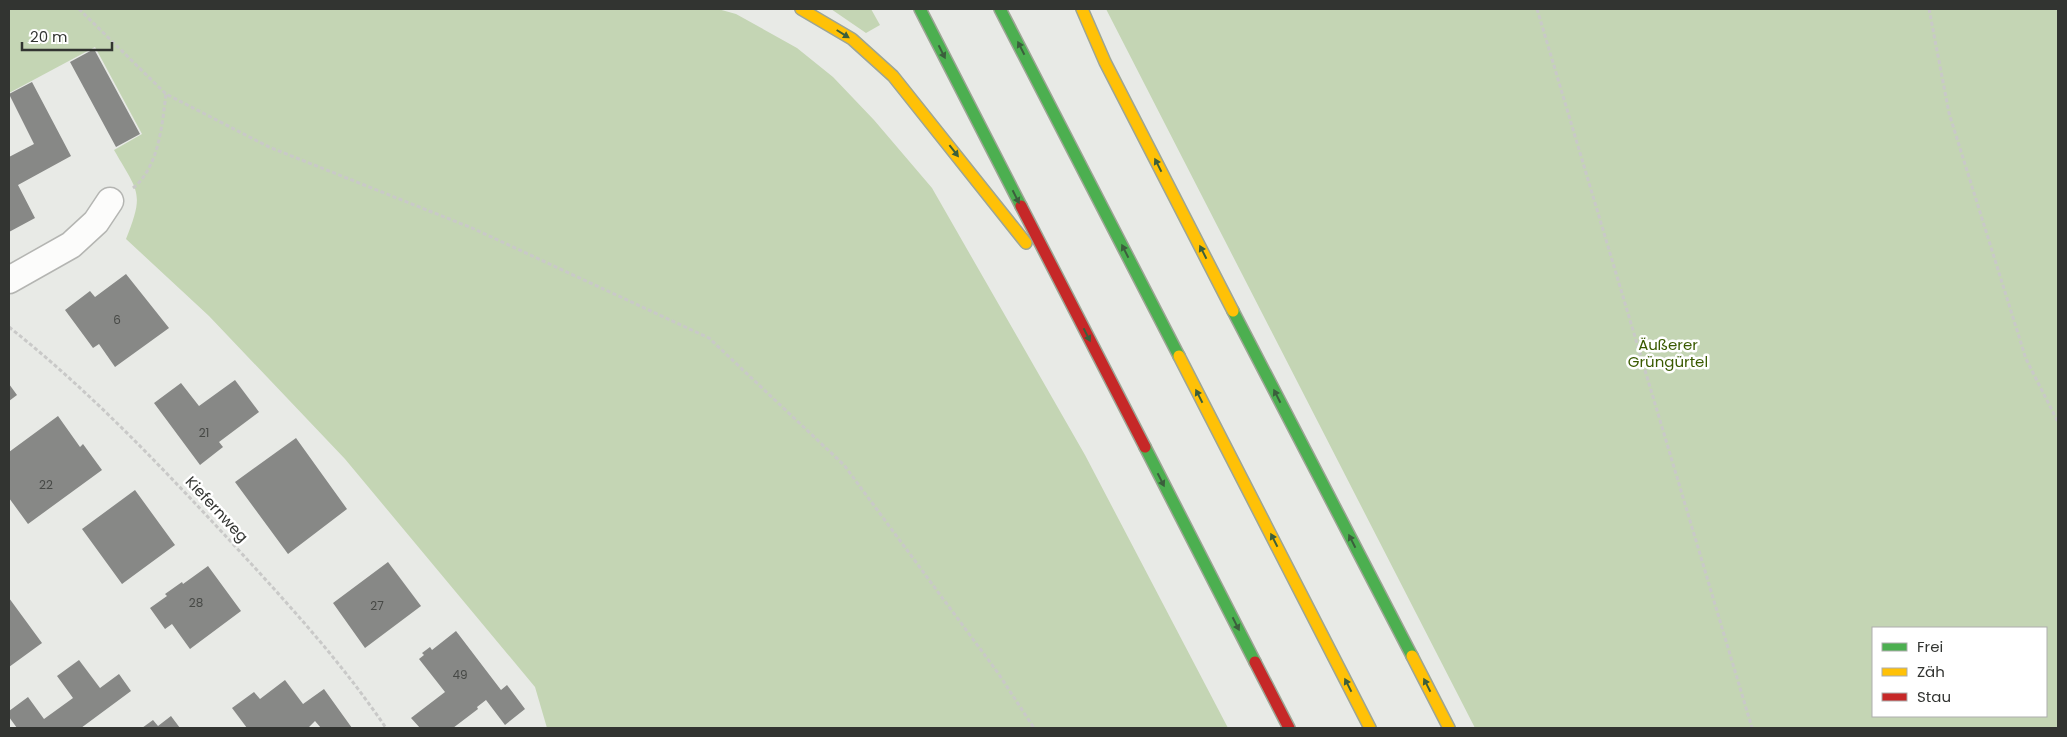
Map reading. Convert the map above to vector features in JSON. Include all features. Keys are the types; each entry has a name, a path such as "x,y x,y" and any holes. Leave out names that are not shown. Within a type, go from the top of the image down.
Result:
{"highway":[{"path":"801,9 852,39 893,76 1065,292"},
{"path":"920,9 1290,728"},
{"path":"1000,9 1370,728"},
{"path":"1082,9 1114,79 1449,728"}],"street":[{"path":"9,280 71,245 96,222 110,201"}],"path":[{"path":"79,9 166,94 269,147 472,228 709,338 844,465 998,673 1034,728"},
{"path":"1537,9 1752,728"},
{"path":"1929,9 1949,113 2026,359 2058,422"},
{"path":"110,201 125,194 139,184 150,167 161,134 166,94"},
{"name":"Kiefernweg","path":"9,327 97,403 190,497 309,628 346,673 386,728"}],"green space":[{"path":"9,9 718,9 736,14 797,48 833,77 874,120 932,188 1085,455 1228,728 547,728 535,687 345,459 209,316 126,239 136,211 136,193 129,175 114,150 142,134 95,47 9,93"},
{"path":"831,9 871,9 880,25 866,33"},
{"name":"Äußerer Grüngürtel","path":"1106,9 2058,9 2058,728 1475,728"}],"building":[{"path":"94,49 140,134 116,147 70,62"},
{"path":"32,82 71,156 18,185 35,218 9,232 9,157 34,144 9,94"},
{"path":"126,274 169,328 115,367 99,344 93,348 65,310 90,291 95,297"},
{"path":"235,380 259,412 219,442 223,447 200,465 154,403 181,383 199,406"},
{"path":"9,384 17,395 9,401"},
{"path":"58,416 80,447 83,444 102,470 28,524 9,498 9,452"},
{"path":"296,438 347,509 288,554 235,482"},
{"path":"135,490 175,545 122,584 82,529"},
{"path":"388,562 421,606 365,648 333,603"},
{"path":"208,566 241,611 190,649 172,624 165,629 150,608 167,596 165,594"},
{"path":"9,598 42,643 9,667"},
{"path":"456,631 501,690 507,685 525,709 505,725 486,700 477,707 478,709 453,728 420,728 411,718 445,692 419,659 424,655 422,653 430,647 432,650"},
{"path":"79,660 100,688 119,674 131,691 81,728 17,728 9,717 9,711 28,697 44,719 73,698 57,676"},
{"path":"285,680 303,704 324,689 352,728 321,728 315,721 308,728 247,728 232,708 254,692 260,699"},
{"path":"171,716 180,728 142,728 153,720 158,726"}],"traffic: fast":[{"path":"920,9 1021,206"},
{"path":"1000,9 1179,356"},
{"path":"1233,311 1412,656"},
{"path":"1145,447 1255,662"}],"traffic: slow":[{"path":"801,9 852,39 893,76 1026,243"},
{"path":"1082,9 1105,62 1233,311"},
{"path":"1179,356 1370,728"},
{"path":"1412,656 1449,728"}],"traffic: jam":[{"path":"1021,206 1145,447"},
{"path":"1255,662 1289,728"}]}
